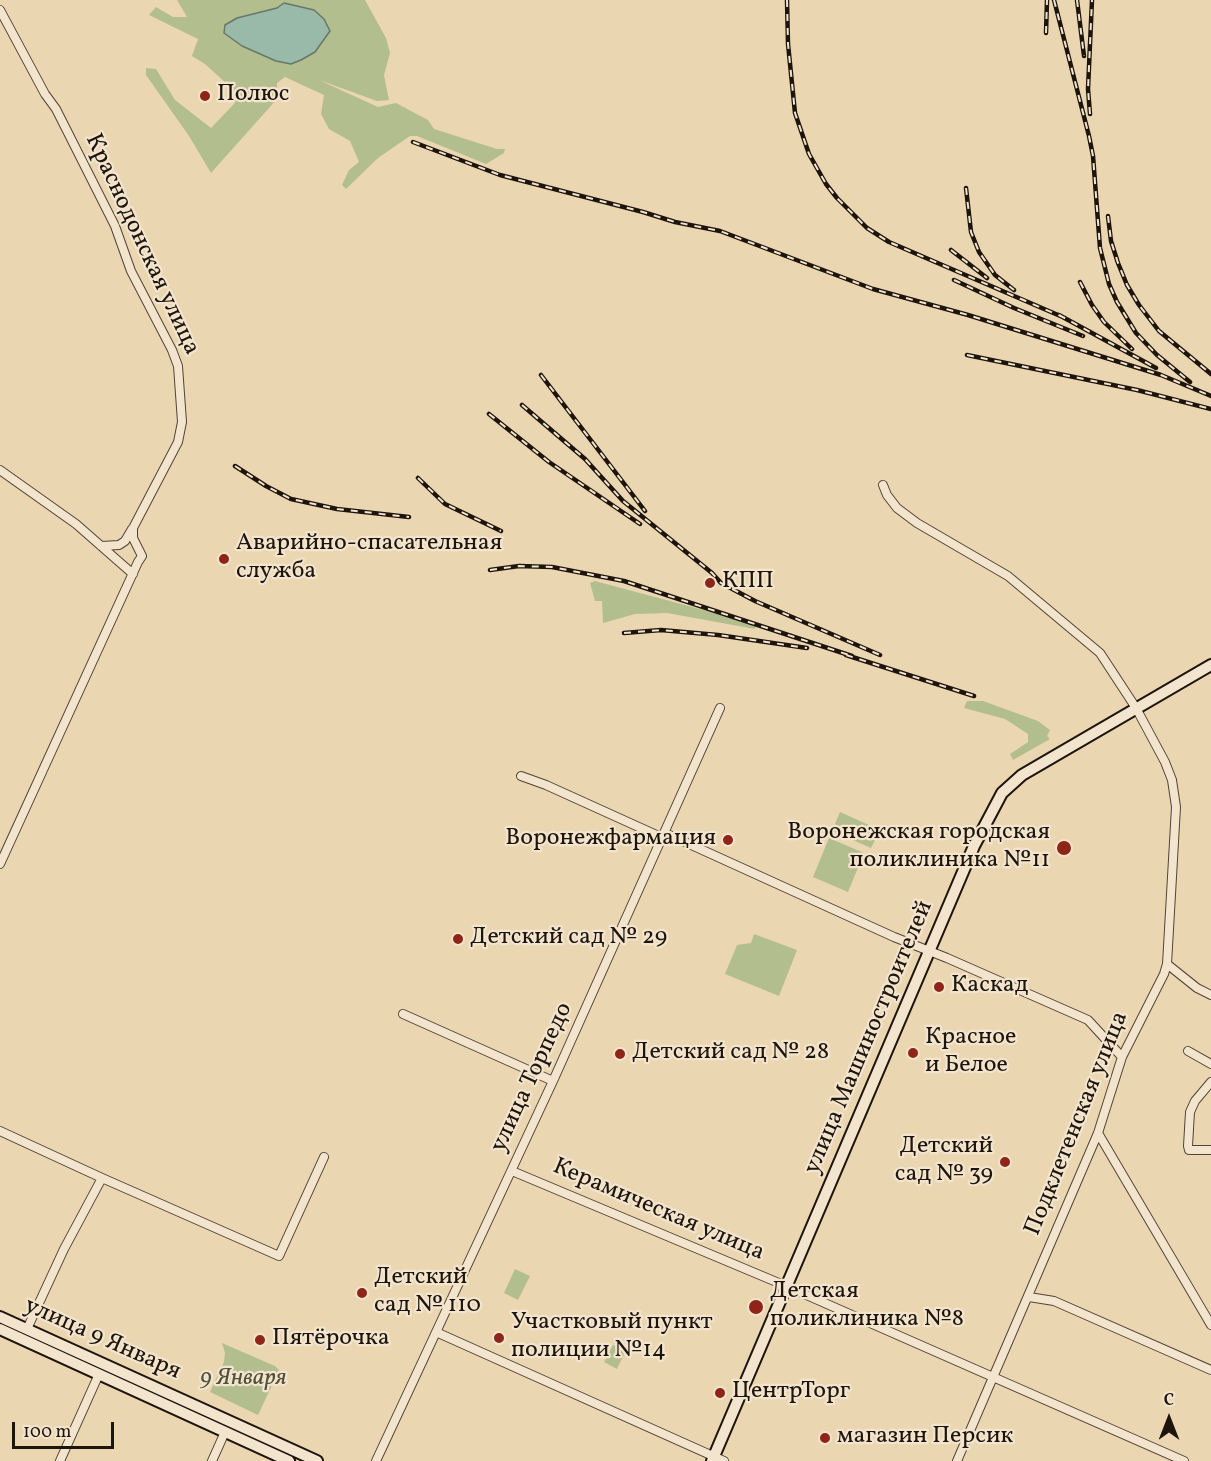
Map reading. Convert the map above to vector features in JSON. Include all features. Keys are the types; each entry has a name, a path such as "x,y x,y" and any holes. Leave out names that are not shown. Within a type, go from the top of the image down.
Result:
{"street":[{"name":"Краснодонская улица","path":"0,10 45,93 52,101 115,226 130,271 172,350 178,366 181,433 132,528"},
{"path":"0,470 76,524 133,574"},
{"name":"Подклетенская улица","path":"883,484 887,495 897,508 917,524 1008,576 1100,653 1136,708 1165,762 1172,780 1176,807 1167,964 1164,975 1122,1057 1098,1134 959,1460"},
{"path":"100,546 119,545 125,541 132,528"},
{"path":"0,864 142,556 133,538 132,528"},
{"name":"улица Машиностроителей","path":"717,1459 786,1287 974,846 1002,792 1022,775 1211,665"},
{"name":"улица Торпедо","path":"376,1461 553,1082 720,708"},
{"path":"521,776 664,835 1088,1020 1122,1057"},
{"path":"1167,964 1197,988 1211,995"},
{"path":"404,1014 553,1082"},
{"path":"1188,1051 1211,1064"},
{"path":"1211,1082 1195,1101 1190,1112 1188,1146 1189,1150 1211,1150"},
{"path":"0,1131 279,1256 324,1157"},
{"path":"1098,1134 1211,1325"},
{"name":"Керамическая улица","path":"512,1171 786,1287 1184,1461"},
{"path":"27,1329 64,1249 102,1178"},
{"path":"1029,1297 1054,1301 1211,1370"},
{"name":"улица 9 Января","path":"0,1317 317,1461"},
{"name":"улица 9 Января","path":"0,1329 289,1461"},
{"path":"436,1332 717,1459"},
{"path":"60,1461 99,1374"},
{"path":"212,1461 225,1432"}],"green space":[{"path":"177,0 365,0 386,38 390,53 384,75 389,100 377,101 319,80 378,107 396,103 428,120 434,129 497,149 505,149 504,153 486,164 417,136 410,136 378,158 346,189 342,185 349,170 359,162 350,141 329,129 321,114 324,95 285,77 277,83 277,99 211,173 189,136 146,75 146,68 156,69 175,100 211,128 234,104 238,94 205,64 192,56 198,39 149,15 156,7 173,17 187,17"},
{"path":"595,581 756,624 755,629 667,613 635,614 603,623 602,601 595,601 590,583"},
{"path":"967,701 983,701 1038,721 1050,730 1047,736 1050,739 1013,760 1010,754 1028,742 1028,734 1005,719 964,708"},
{"path":"840,812 880,830 871,848 832,831"},
{"path":"829,838 864,853 848,892 813,877"},
{"path":"754,934 797,950 779,996 725,974 737,945 751,943"},
{"path":"515,1269 530,1276 518,1300 504,1293"},
{"name":"9 Января","path":"222,1343 275,1366 279,1370 258,1415 210,1392 224,1362 225,1353"},
{"path":"613,1345 625,1352 617,1369 604,1362"}],"shaded area":[{"path":"284,3 314,10 324,19 330,31 315,52 301,60 291,64 276,61 242,46 224,33 225,25 237,18 277,8"}],"railway":[{"path":"787,0 788,44 795,113 809,154 837,198 867,228 889,242 1065,318"},
{"path":"1046,33 1047,0"},
{"path":"1054,0 1093,156 1100,248 1109,284 1136,333 1157,355 1190,382"},
{"path":"1077,0 1084,56"},
{"path":"1090,114 1088,89 1092,0"},
{"path":"413,142 500,175 675,222 720,231 873,289 968,315 1161,375 1211,396"},
{"path":"966,188 971,232 979,252 995,275 1014,290"},
{"path":"1108,216 1111,241 1118,263 1139,305 1159,331 1211,374"},
{"path":"951,250 987,278"},
{"path":"954,280 1083,336"},
{"path":"1080,282 1104,322 1132,349"},
{"path":"1059,315 1156,368"},
{"path":"967,355 1137,390 1211,409"},
{"path":"541,375 645,511"},
{"path":"522,405 585,459 623,501 712,573 721,583 755,601 880,655"},
{"path":"489,414 549,462 640,524"},
{"path":"235,466 291,499 337,509 409,517"},
{"path":"418,478 445,504 501,531"},
{"path":"490,570 519,566 552,567 624,581 852,656"},
{"path":"624,633 661,630 718,635 807,648"},
{"path":"846,655 974,696"}],"place":[{"name":"Полюс","path":"205,96"},
{"name":"Аварийно-спасательная служба","path":"224,559"},
{"name":"КПП","path":"710,583"},
{"name":"Воронежфармация","path":"728,840"},
{"name":"Воронежская городская поликлиника №11","path":"1064,848"},
{"name":"Детский сад № 29","path":"458,939"},
{"name":"Каскад","path":"939,987"},
{"name":"Красное и Белое","path":"913,1053"},
{"name":"Детский сад № 28","path":"620,1054"},
{"name":"Детский сад № 39","path":"1005,1162"},
{"name":"Детский сад № 110","path":"362,1293"},
{"name":"Детская поликлиника №8","path":"756,1307"},
{"name":"Участковый пункт полиции №14","path":"499,1338"},
{"name":"Пятёрочка","path":"260,1340"},
{"name":"ЦентрТорг","path":"720,1393"},
{"name":"магазин Персик","path":"825,1438"}]}
